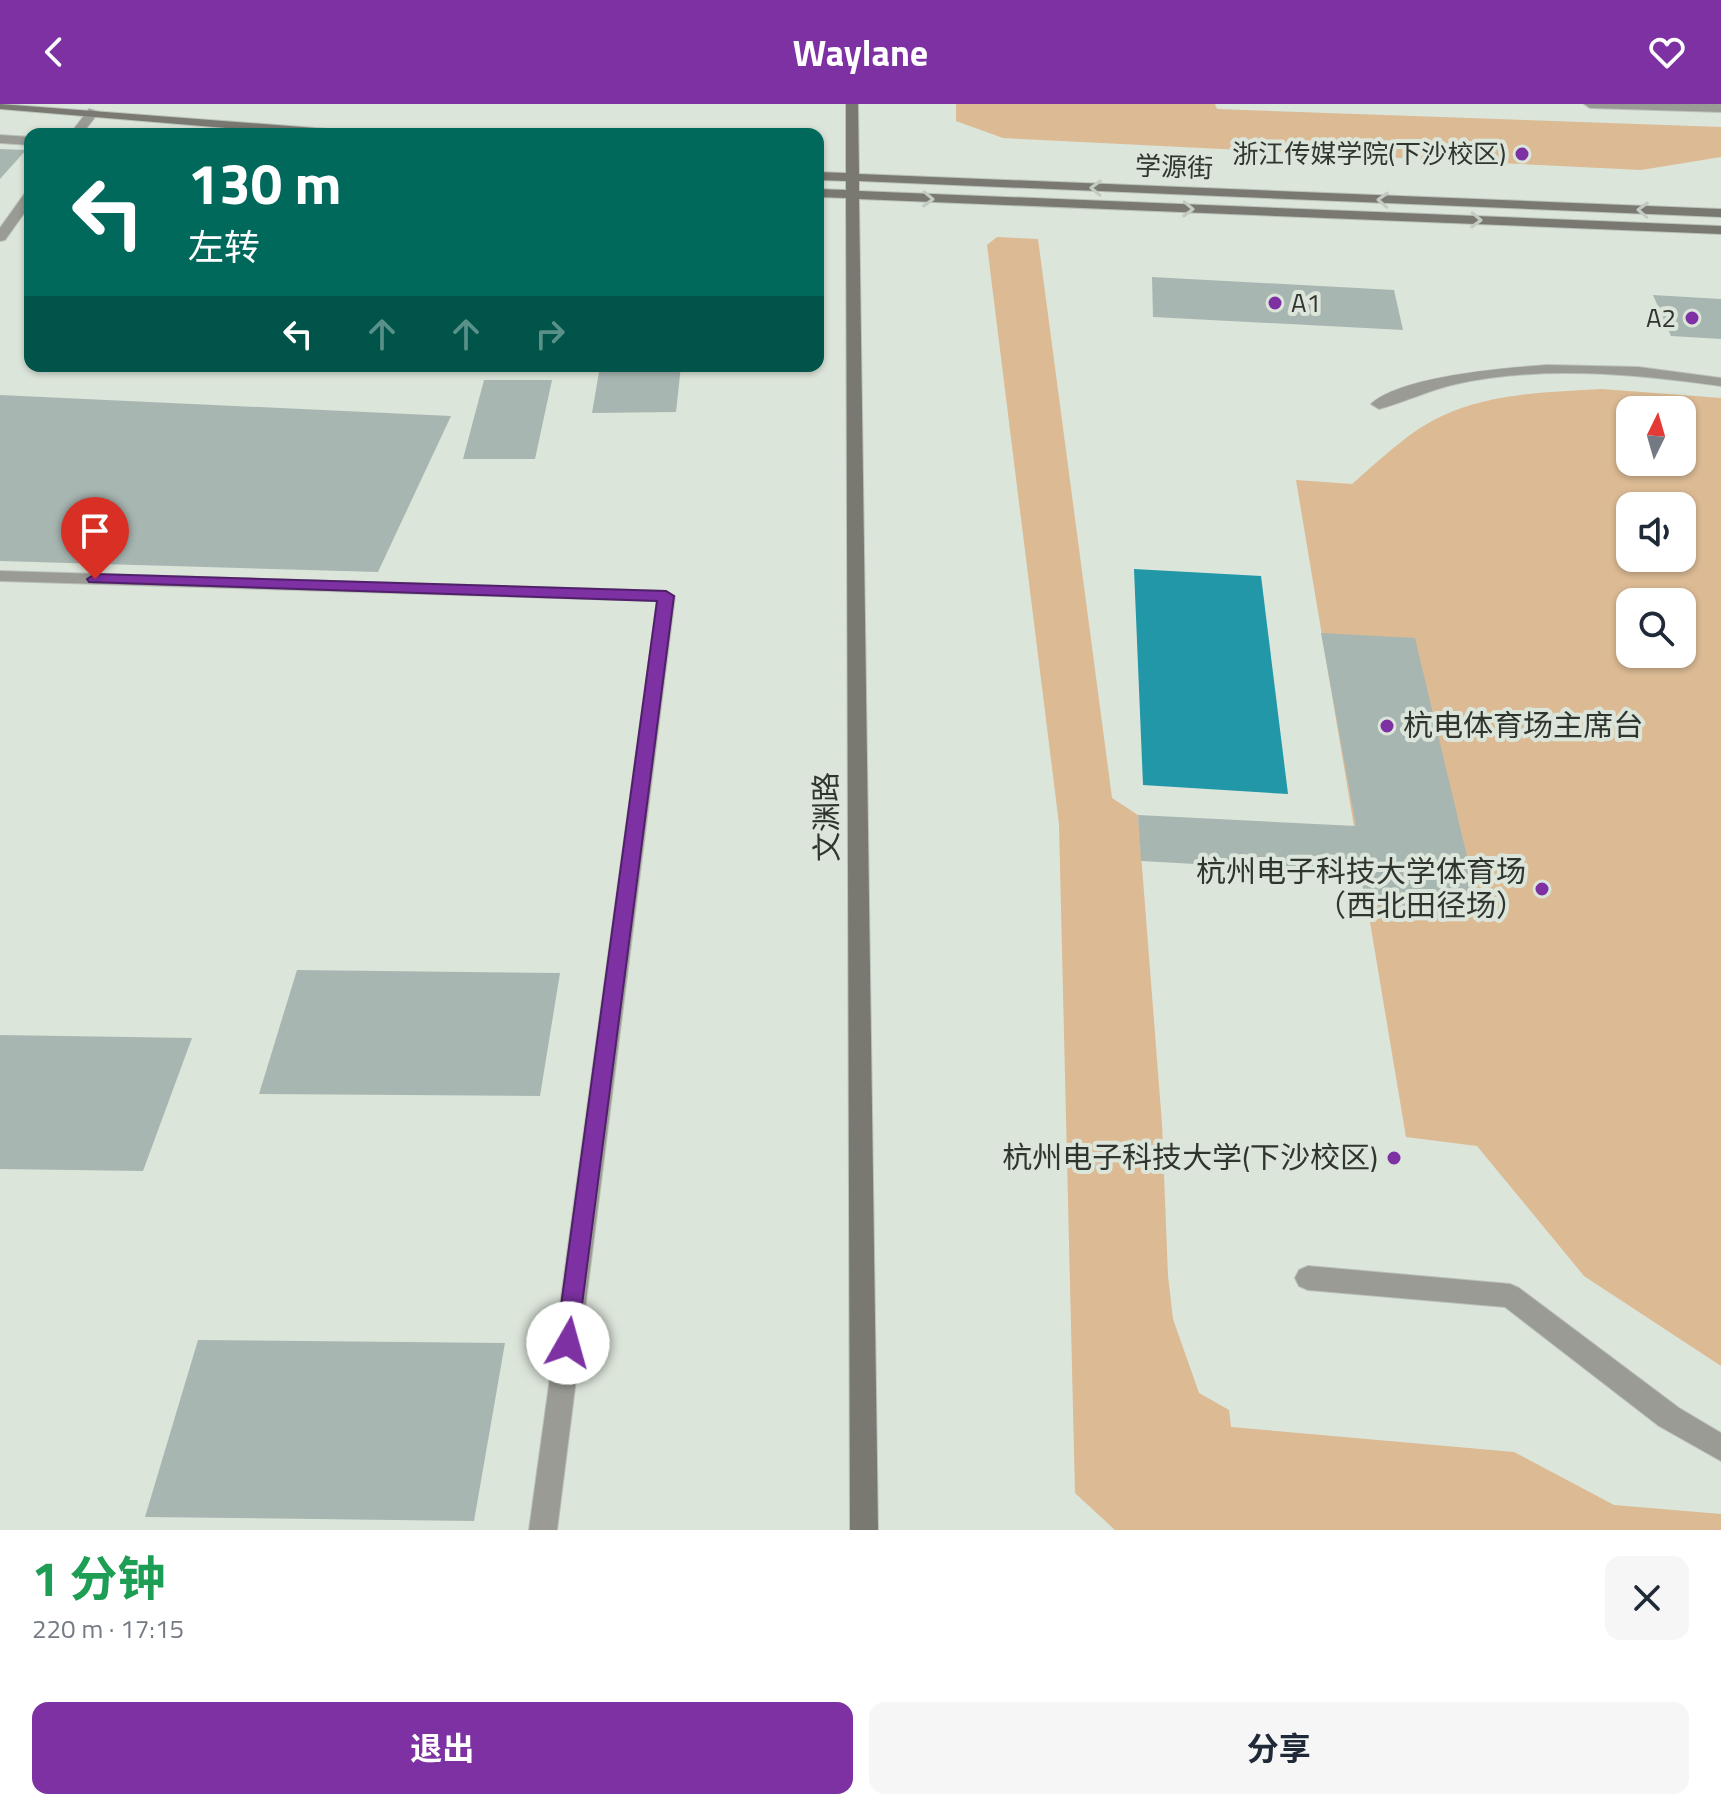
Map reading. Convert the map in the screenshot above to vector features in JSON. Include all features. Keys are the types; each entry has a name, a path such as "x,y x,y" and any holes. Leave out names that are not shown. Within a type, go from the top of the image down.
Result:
{"main road":[{"name":"文渊路","path":"852,104 850,187 864,1530"},
{"path":"0,105 273,128"},
{"path":"0,117 72,128"},
{"name":"学源街","path":"824,178 850,187 1721,230"},
{"name":"学源街","path":"824,192 850,187 1721,213"}],"street":[{"path":"1590,104 1721,108"},
{"path":"80,128 93,112"},
{"path":"0,139 24,141"},
{"path":"1,233 24,204"},
{"path":"1379,404 1412,388 1527,370 1660,372 1721,382"},
{"path":"0,576 666,596 543,1530"},
{"path":"1308,1278 1510,1296 1669,1417 1721,1448"}],"shaded area":[{"name":"浙江传媒学院(下沙校区)","path":"956,104 1215,104 1217,109 1721,127 1721,157 1641,170 1003,138 956,121"},
{"path":"997,237 1038,239 1112,798 1138,815 1162,1124 1168,1276 1173,1319 1199,1393 1229,1410 1231,1427 1514,1452 1614,1505 1721,1514 1721,1530 1115,1530 1075,1493 1059,824 987,245"},
{"name":"杭州电子科技大学体育场 （西北田径场）","path":"1602,389 1695,396 1616,396 1616,476 1696,476 1696,396 1721,398 1721,1366 1584,1276 1477,1146 1406,1137 1296,480 1352,484 1406,438 1442,416 1481,402 1541,393"}],"water":[{"path":"1134,569 1261,576 1288,794 1143,785"}],"building":[{"path":"0,149 24,150 24,152 0,179"},
{"name":"A1","path":"1152,277 1394,290 1403,330 1153,317"},
{"name":"A2","path":"1653,295 1721,299 1721,339 1671,336"},
{"path":"599,372 680,372 676,412 592,413"},
{"path":"484,380 552,380 535,459 463,459"},
{"path":"0,395 451,416 378,572 0,561"},
{"name":"杭电体育场主席台","path":"1321,633 1415,638 1480,911 1366,905 1360,873 1141,861 1138,815 1356,826"},
{"path":"297,970 560,973 540,1096 259,1094"},
{"path":"0,1035 192,1038 143,1171 0,1169"},
{"path":"198,1340 505,1343 474,1521 145,1517"}],"place":[{"name":"浙江传媒学院(下沙校区)","path":"1522,154"},
{"name":"A1","path":"1275,303"},
{"name":"A2","path":"1692,318"},
{"name":"杭电体育场主席台","path":"1387,726"},
{"name":"杭州电子科技大学体育场 （西北田径场）","path":"1542,889"},
{"name":"杭州电子科技大学(下沙校区)","path":"1394,1158"}],"route":[{"path":"95,579 666,596 568,1343"}]}
